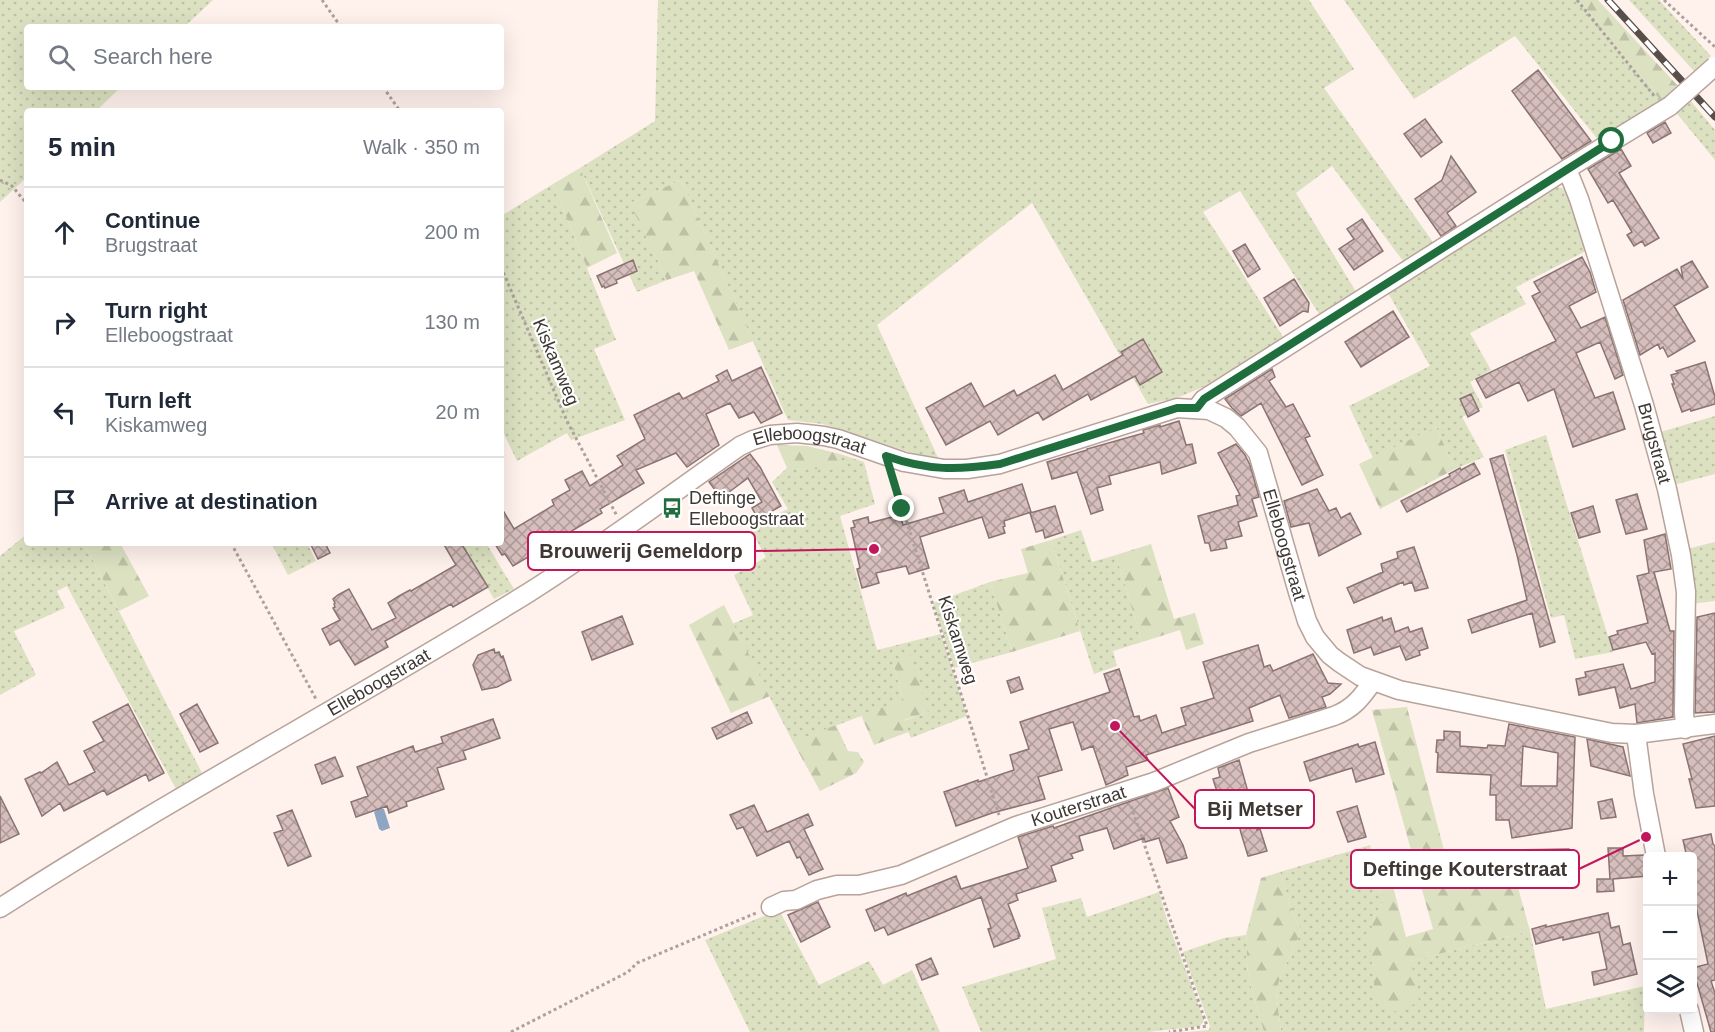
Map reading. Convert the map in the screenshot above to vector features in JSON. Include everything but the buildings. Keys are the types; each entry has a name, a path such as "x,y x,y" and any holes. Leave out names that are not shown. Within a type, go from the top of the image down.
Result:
{"street":[{"path":"1197,408 1204,399 1224,386 1667,107 1715,66"},
{"name":"Brugstraat","path":"1567,169 1579,198 1644,405 1682,555 1686,592 1685,729"},
{"name":"Elleboogstraat","path":"0,909 193,790 325,715 528,592 624,529 740,446 770,435 797,433 824,436 904,462 937,468 975,468 1000,464 1177,408 1209,410 1226,418 1237,427 1258,453 1307,621 1315,637 1330,655 1360,676 1399,690 1612,733 1636,734 1715,724"},
{"name":"Kouterstraat","path":"771,907 837,885 859,885 901,875 1005,831 1154,782 1249,743 1313,724 1347,711 1362,698 1372,681"},
{"path":"1636,734 1655,852"},
{"path":"1690,1014 1694,1032"}],"path":[{"path":"322,0 339,24"},
{"path":"1577,0 1667,107"},
{"path":"1664,0 1715,46"},
{"path":"385,90 398,108"},
{"path":"0,180 12,186 24,200"},
{"name":"Kiskamweg","path":"504,274 567,422 624,529"},
{"name":"Kiskamweg","path":"886,456 1005,831"},
{"path":"233,546 325,715"},
{"path":"1125,790 1207,1026 1168,1032"},
{"path":"511,1032 628,972 637,963 771,907"}],"green space":[{"path":"0,0 213,0 187,24 24,24 24,90 118,90 99,108 24,108 24,180 0,202"},
{"path":"658,0 1309,0 1354,69 1324,88 1435,245 1406,265 1332,166 1296,193 1358,295 1321,317 1240,191 1203,212 1285,340 1227,377 1179,397 1148,404 1032,203 877,325 940,462 823,424 788,420 681,180 631,203 667,280 637,292 580,168 655,121"},
{"path":"1344,0 1579,0 1661,101 1599,141 1515,36 1414,99"},
{"path":"1579,0 1598,0 1678,86 1661,101"},
{"path":"1629,0 1659,0 1711,56 1694,71"},
{"path":"1689,99 1715,130 1715,160 1674,110"},
{"path":"580,168 617,253 587,268 553,184"},
{"path":"681,180 753,341 729,350 694,271 667,280 630,203"},
{"path":"553,184 616,340 594,349 625,420 571,440 567,433 517,461 504,434 504,214"},
{"path":"1553,186 1562,188 1573,198 1588,250 1516,287 1526,304 1470,333 1491,370 1470,382 1483,407 1462,417 1484,457 1455,469 1436,427 1373,458 1349,406 1430,366 1387,291"},
{"path":"1715,416 1715,474 1673,485 1657,433"},
{"path":"1436,427 1455,469 1380,509 1359,464"},
{"path":"1546,435 1613,652 1575,659 1564,615 1551,618 1505,450"},
{"path":"777,445 807,446 840,454 840,470 787,468"},
{"path":"840,454 864,462 875,504 840,516 877,650 941,634 967,716 911,738 903,721 928,712 893,661 903,700 793,742 732,624 753,615 734,575 766,557 749,527 788,509 772,482 787,468 839,469"},
{"path":"1081,530 1092,562 1116,555 1142,642 1113,651 1117,666 1094,674 1051,540"},
{"path":"24,536 24,546 86,546 202,773 176,789 67,586 57,591 65,608 14,631 36,675 0,695 0,556"},
{"path":"1051,540 1080,631 1012,652 990,582 1028,573 1021,549"},
{"path":"1715,542 1715,601 1690,604 1687,549"},
{"path":"1151,544 1174,619 1195,613 1204,644 1186,650 1180,630 1142,642 1116,555"},
{"path":"86,546 122,546 149,596 119,611"},
{"path":"273,546 308,546 316,561 288,575"},
{"path":"463,546 488,546 514,589 494,599"},
{"path":"990,582 1012,652 954,668 933,603"},
{"path":"724,605 770,696 731,713 689,625"},
{"path":"911,655 928,712 904,720 908,732 874,745 861,715 903,700 893,661"},
{"path":"1407,707 1448,866 1508,851 1530,931 1411,961 1419,1001 1404,1010 1391,1012 1376,1001 1369,939 1374,918 1383,902 1374,861 1386,859 1406,937 1433,929 1372,710"},
{"path":"836,725 848,751 858,752 864,762 856,773 820,791 793,742"},
{"path":"1370,845 1383,902 1374,918 1411,961 1530,931 1546,1009 1643,986 1644,1032 1281,1032 1276,992 1281,975 1299,936 1300,928 1293,914 1280,872"},
{"path":"1280,872 1293,914 1300,928 1299,936 1281,975 1276,992 1281,1032 1264,1032 1248,972 1246,935 1261,878"},
{"path":"1159,892 1204,1020 1200,1026 1148,1032 981,1032 962,987 1056,959 1042,908 1081,898 1087,917"},
{"path":"779,910 819,985 869,961 883,985 912,970 940,1032 750,1032 705,940"},
{"path":"1246,935 1248,972 1264,1032 1187,1032 1209,1030 1210,1026 1183,952 1224,938"}],"water":[{"path":"381,808 384,809 390,828 382,831 379,829 374,812"}],"railway":[{"path":"1608,0 1715,117"}],"place":[{"name":"Deftinge Elleboogstraat","path":"672,508"},
{"name":"Brouwerij Gemeldorp","path":"874,549"},
{"name":"Bij Metser","path":"1115,726"},
{"name":"Deftinge Kouterstraat","path":"1646,837"}],"route":[{"path":"902,509 886,456 904,462 944,469 967,469 1000,464 1177,408 1197,408 1204,399 1281,349 1612,141"}]}
